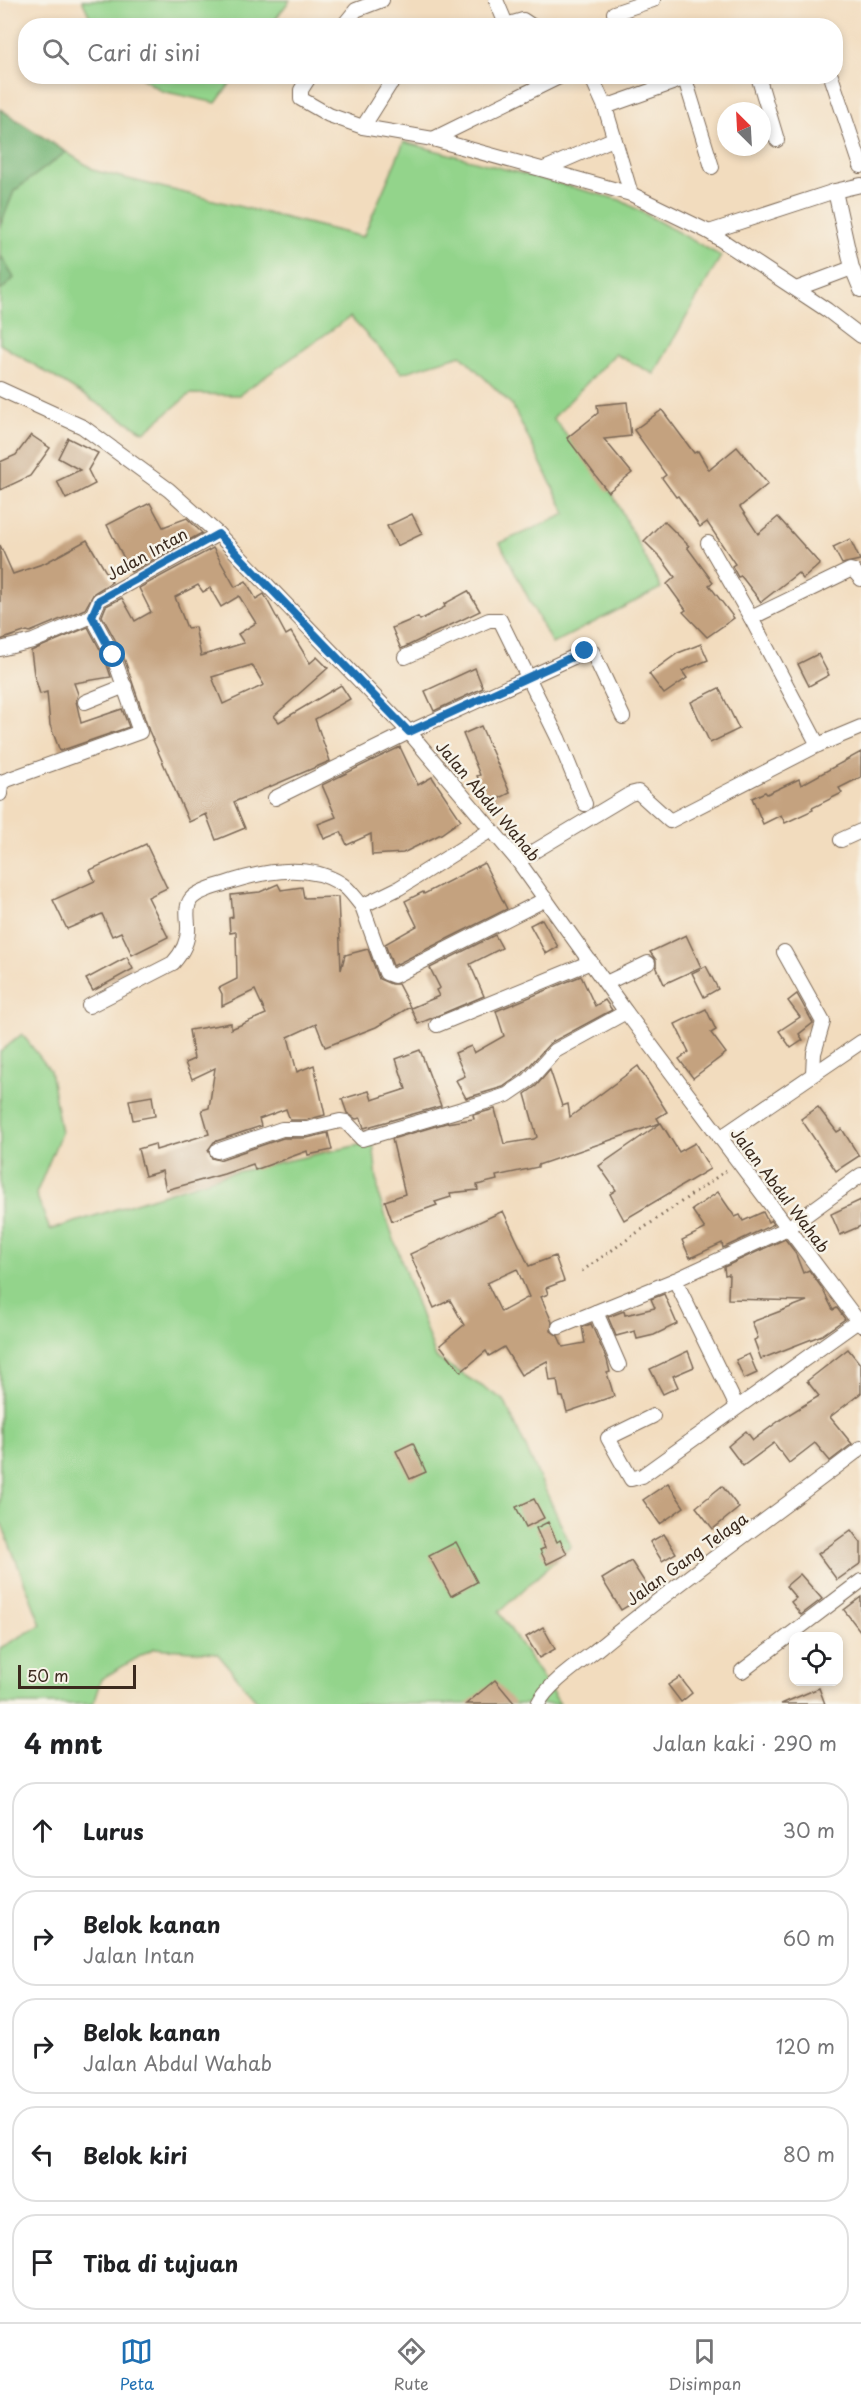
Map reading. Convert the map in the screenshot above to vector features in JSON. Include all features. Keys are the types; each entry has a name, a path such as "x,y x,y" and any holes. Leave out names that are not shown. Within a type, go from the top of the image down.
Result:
{"street":[{"path":"350,18 356,10 382,0"},
{"path":"496,0 502,18"},
{"path":"614,14 653,0"},
{"path":"305,84 301,90 301,99 329,115 363,127 433,139 631,194 709,232 827,310 861,336"},
{"path":"363,127 390,84"},
{"path":"433,139 545,84"},
{"path":"595,84 605,107 631,194"},
{"path":"605,107 671,84"},
{"path":"690,84 712,167"},
{"path":"760,84 777,140"},
{"path":"834,84 861,166"},
{"path":"544,170 613,139"},
{"path":"709,232 861,185"},
{"path":"836,191 852,268 861,290"},
{"path":"795,289 852,268"},
{"name":"Jalan Abdul Wahab","path":"0,389 92,432 169,490 218,534 409,732 518,861 720,1138 788,1228 854,1306 860,1323"},
{"name":"Jalan Intan","path":"0,649 33,641 92,616 99,600 218,534"},
{"path":"708,543 751,618 818,745"},
{"path":"751,618 850,570 861,579"},
{"path":"0,794 2,782 140,732 113,655 92,616"},
{"path":"405,657 496,618 503,624 558,738 585,804"},
{"path":"275,798 409,732 585,651 592,651 623,717"},
{"path":"85,702 125,686"},
{"path":"518,861 630,794 638,792 644,795 670,821 818,745 861,727"},
{"path":"362,906 399,888 491,830"},
{"path":"841,840 861,831"},
{"path":"89,1005 173,963 183,952 187,939 188,906 191,899 213,887 250,876 299,870 341,883 362,906 386,973 394,976 546,899"},
{"path":"784,952 823,1022 814,1053 813,1073"},
{"path":"437,1025 591,963"},
{"path":"606,983 648,963"},
{"path":"217,1151 282,1129 307,1129 340,1121 346,1122 362,1138 507,1095 529,1080 555,1051 626,1012"},
{"path":"720,1138 861,1042"},
{"path":"559,1327 675,1280 788,1228 861,1174"},
{"path":"675,1280 737,1407"},
{"path":"597,1312 619,1365"},
{"path":"653,1416 608,1438 631,1479 642,1476 737,1407 860,1323"},
{"name":"Jalan Gang Telaga","path":"538,1704 541,1698 566,1675 630,1621 861,1448"},
{"path":"742,1671 861,1581"}],"path":[{"path":"582,1271 739,1163"}],"green space":[{"path":"82,0 290,0 276,18 90,18"},
{"path":"151,84 230,84 216,103 162,91"},
{"path":"0,109 66,152 14,191 0,226"},
{"path":"404,142 620,200 721,256 654,374 615,354 553,418 613,495 661,588 552,644 500,543 566,514 512,405 461,355 402,373 350,317 239,395 190,394 144,432 0,344 0,291 13,278 0,254 0,226 14,191 66,152 96,171 363,237"},
{"path":"0,254 14,278 0,291"},
{"path":"22,1034 50,1070 61,1133 36,1194 50,1230 227,1174 373,1142 379,1197 436,1358 504,1400 571,1546 499,1612 560,1704 259,1704 217,1653 154,1648 101,1679 93,1704 0,1704 0,1648 41,1625 0,1519 0,1052"}],"building":[{"path":"627,402 631,436 604,439 632,473 608,492 567,438 598,413 597,405"},
{"path":"662,410 694,453 698,451 709,470 737,447 768,484 740,507 758,534 778,517 820,564 803,579 798,573 761,602 741,576 738,577 732,566 735,564 707,522 700,527 678,496 676,497 662,478 666,475 634,430"},
{"path":"31,435 50,448 30,476 0,490 0,462 16,455"},
{"path":"68,438 98,453 88,470 95,484 66,499 57,481 80,470 58,458"},
{"path":"150,503 163,527 187,518 202,533 131,572 107,525"},
{"path":"412,514 422,534 397,546 387,526"},
{"path":"664,521 689,546 687,547 713,582 709,585 734,618 707,637 683,612 686,610 667,584 675,577 644,541"},
{"path":"850,539 860,560 842,564 833,547"},
{"path":"87,540 112,582 94,593 85,609 30,632 0,640 0,545 13,574 45,563"},
{"path":"213,548 235,587 246,581 256,599 264,594 286,635 291,632 310,663 317,657 328,668 274,716 279,722 341,685 350,699 315,719 330,761 234,802 245,828 216,840 206,814 189,822 149,731 122,652 102,616 106,606 122,598 135,621 151,612 139,588","holes":["198,585 203,592 210,588 221,607 239,596 256,623 238,634 244,643 201,656 195,627 187,628 175,597","252,665 264,685 223,704 212,677"]},
{"path":"468,591 480,611 401,649 392,628 418,617 420,620 445,607 444,604"},
{"path":"88,627 105,659 111,677 74,683 78,694 76,701 81,723 122,709 129,727 60,751 50,725 47,692 40,694 31,651"},
{"path":"701,644 708,660 682,671 687,678 664,694 649,674 678,653"},
{"path":"818,654 829,675 809,686 798,664"},
{"path":"475,668 483,688 434,711 425,691"},
{"path":"719,688 739,729 710,743 691,702"},
{"path":"481,726 510,793 490,803 477,776 480,775 463,734"},
{"path":"400,747 418,785 432,777 461,820 441,834 403,853 372,855 371,834 347,845 341,832 324,839 318,824 336,817 322,785"},
{"path":"861,752 861,777 839,788 842,793 785,823 781,815 763,824 752,798 765,792 767,794 799,779 801,785"},
{"path":"146,844 167,888 148,897 168,937 132,955 121,932 112,936 102,914 67,929 53,900 95,881 90,870"},
{"path":"484,863 507,909 393,966 385,944 417,926 405,901 423,892 424,894"},
{"path":"278,884 281,890 302,887 304,898 338,897 341,970 345,955 368,949 379,979 398,984 410,1007 376,1027 325,1047 316,1024 288,1037 297,1072 314,1065 325,1115 306,1120 290,1120 286,1109 259,1119 261,1126 214,1142 208,1150 212,1158 219,1160 283,1138 307,1138 328,1133 332,1150 308,1155 307,1151 255,1170 253,1164 166,1190 162,1171 145,1176 138,1149 155,1144 156,1150 209,1134 202,1110 209,1108 215,1068 192,1079 185,1063 194,1059 189,1030 231,1023 231,1029 266,1014 255,990 222,1006 222,994 219,988 237,979 236,932 230,933 229,918 233,917 231,895 260,892"},
{"path":"542,919 558,947 546,954 530,925"},
{"path":"495,935 502,948 470,964 484,996 418,1024 411,1008 439,996 436,990 440,988 430,968"},
{"path":"686,935 701,967 664,984 656,966 656,960 650,952"},
{"path":"127,957 133,969 93,991 86,979"},
{"path":"706,966 718,989 704,997 692,973"},
{"path":"581,976 595,1006 605,1000 612,1010 550,1043 523,1073 503,1087 466,1098 456,1080 465,1076 455,1053 471,1046 474,1053 504,1036 496,1011"},
{"path":"797,994 813,1023 799,1034 803,1040 791,1048 779,1031 800,1017 788,1001"},
{"path":"706,1009 716,1030 711,1033 726,1053 693,1078 679,1059 689,1052 675,1024"},
{"path":"420,1050 441,1106 364,1128 361,1118 356,1119 347,1113 342,1099 369,1091 372,1100 406,1089 396,1059"},
{"path":"638,1066 667,1112 657,1118 660,1123 538,1165 538,1167 496,1176 497,1180 477,1185 478,1190 450,1193 451,1197 435,1202 437,1205 392,1221 385,1201 405,1194 392,1139 446,1123 474,1119 473,1115 495,1109 504,1144 534,1139 537,1137 525,1094 536,1086 550,1070 562,1106 568,1104 570,1117"},
{"path":"152,1096 155,1116 133,1120 129,1100"},
{"path":"818,1107 837,1132 842,1129 859,1156 836,1171 801,1119"},
{"path":"661,1123 679,1152 695,1143 710,1169 624,1220 610,1194 616,1190 599,1166"},
{"path":"718,1192 735,1217 740,1215 743,1221 763,1212 768,1222 771,1220 774,1224 723,1248 722,1243 690,1258 682,1240 705,1229 692,1210"},
{"path":"861,1200 861,1226 840,1235 831,1214"},
{"path":"503,1211 529,1266 555,1256 564,1281 546,1288 548,1294 541,1297 552,1322 551,1331 558,1336 563,1347 585,1343 582,1327 591,1324 607,1360 610,1372 607,1373 614,1396 567,1412 563,1397 560,1397 557,1380 550,1381 547,1361 521,1375 504,1347 489,1356 486,1351 461,1372 440,1345 464,1325 450,1300 434,1308 410,1254","holes":["517,1269 529,1297 501,1312 487,1283"]},
{"path":"785,1239 795,1252 803,1273 809,1270 822,1288 833,1310 837,1308 845,1319 822,1335 761,1359 754,1340 758,1338 752,1322 807,1301 728,1299 729,1274 725,1275 724,1267"},
{"path":"664,1294 677,1324 654,1335 637,1339 635,1331 616,1336 608,1317 624,1311 625,1315 655,1308 651,1299"},
{"path":"848,1349 861,1365 861,1393 830,1417 852,1444 830,1461 815,1443 789,1463 774,1443 743,1466 728,1446 746,1431 753,1440 819,1396 807,1381"},
{"path":"688,1351 694,1367 673,1376 678,1387 663,1394 650,1369"},
{"path":"749,1354 757,1373 744,1379 736,1360"},
{"path":"413,1443 426,1472 410,1479 396,1451"},
{"path":"668,1483 684,1507 660,1524 643,1500"},
{"path":"722,1486 739,1508 713,1529 696,1507"},
{"path":"534,1499 544,1518 526,1527 516,1507"},
{"path":"548,1522 557,1542 560,1540 567,1554 547,1564 540,1550 545,1548 536,1528"},
{"path":"851,1530 861,1543 861,1563 837,1580 818,1554"},
{"path":"664,1534 676,1553 662,1561 650,1542"},
{"path":"456,1542 477,1582 451,1596 429,1556"},
{"path":"631,1561 651,1592 621,1610 602,1579"},
{"path":"800,1574 822,1599 801,1615 791,1602 796,1598 786,1586"},
{"path":"861,1597 861,1632 844,1610"},
{"path":"543,1627 555,1649 539,1658 526,1637"},
{"path":"680,1677 692,1693 681,1702 668,1685"},
{"path":"495,1680 515,1704 466,1704"},
{"path":"819,1688 825,1704 781,1704"}],"route":[{"path":"113,655 92,616 99,600 218,534 409,732 585,651"}]}
